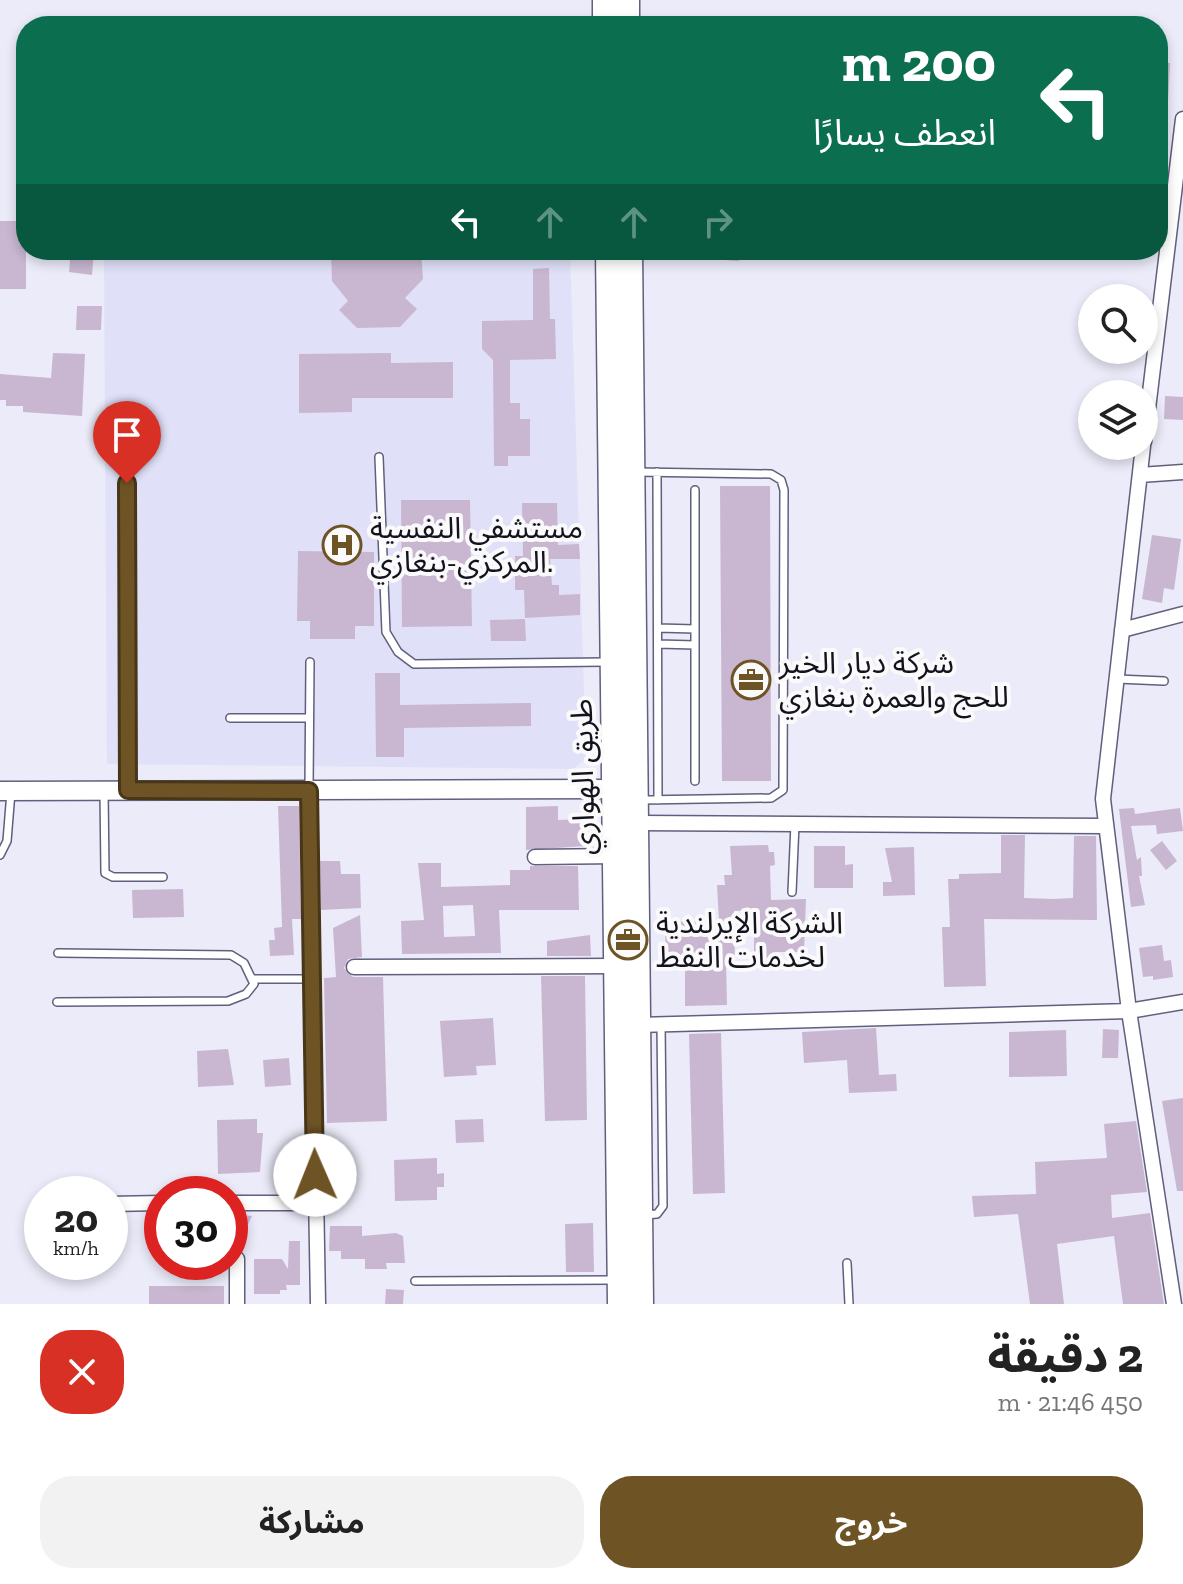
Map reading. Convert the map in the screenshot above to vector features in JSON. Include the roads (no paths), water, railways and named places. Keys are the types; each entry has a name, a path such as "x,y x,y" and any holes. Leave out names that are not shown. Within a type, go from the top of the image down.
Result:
{"highway":[{"name":"طريق الهواري","path":"608,260 620,1292"},
{"name":"طريق الهواري","path":"631,260 645,472 645,808 650,1024 640,1216 641,1304"}],"street":[{"path":"1153,380 1178,194 1183,119"},
{"path":"1142,460 1105,777 1105,826 1129,1011 1174,1304"},
{"path":"1140,475 1183,472"},
{"path":"1122,630 1183,614"},
{"path":"6,791 615,789"},
{"path":"309,791 318,1304"},
{"path":"645,808 795,824 1105,826"},
{"path":"535,857 616,856"},
{"path":"354,967 617,966"},
{"path":"650,1024 1129,1011 1183,1002"},
{"path":"248,1203 316,1203"},
{"path":"237,1280 237,1304"}],"lane":[{"path":"379,457 386,632 398,652 414,664 448,666 613,662"},
{"path":"645,472 771,474 783,485 783,790 771,798 645,808 658,628 645,472"},
{"path":"127,483 128,790"},
{"path":"695,490 695,781"},
{"path":"658,628 695,629"},
{"path":"658,644 695,645"},
{"path":"309,791 310,662"},
{"path":"1117,679 1164,681"},
{"path":"230,718 309,718"},
{"path":"0,855 7,841 6,791"},
{"path":"104,791 105,873 113,877 163,877"},
{"path":"792,892 795,824"},
{"path":"58,953 231,955 244,963 254,979"},
{"path":"254,979 311,979"},
{"path":"57,1002 228,1001 250,991 254,979"},
{"path":"847,1263 849,1304"},
{"path":"415,1281 620,1292"}],"place":[{"name":"مستشفي النفسية المركزي-بنغازي.","path":"342,545"},
{"name":"شركة ديار الخير للحج والعمرة بنغازي","path":"751,680"},
{"name":"الشركة الإيرلندية لخدمات النفط","path":"628,940"}]}
